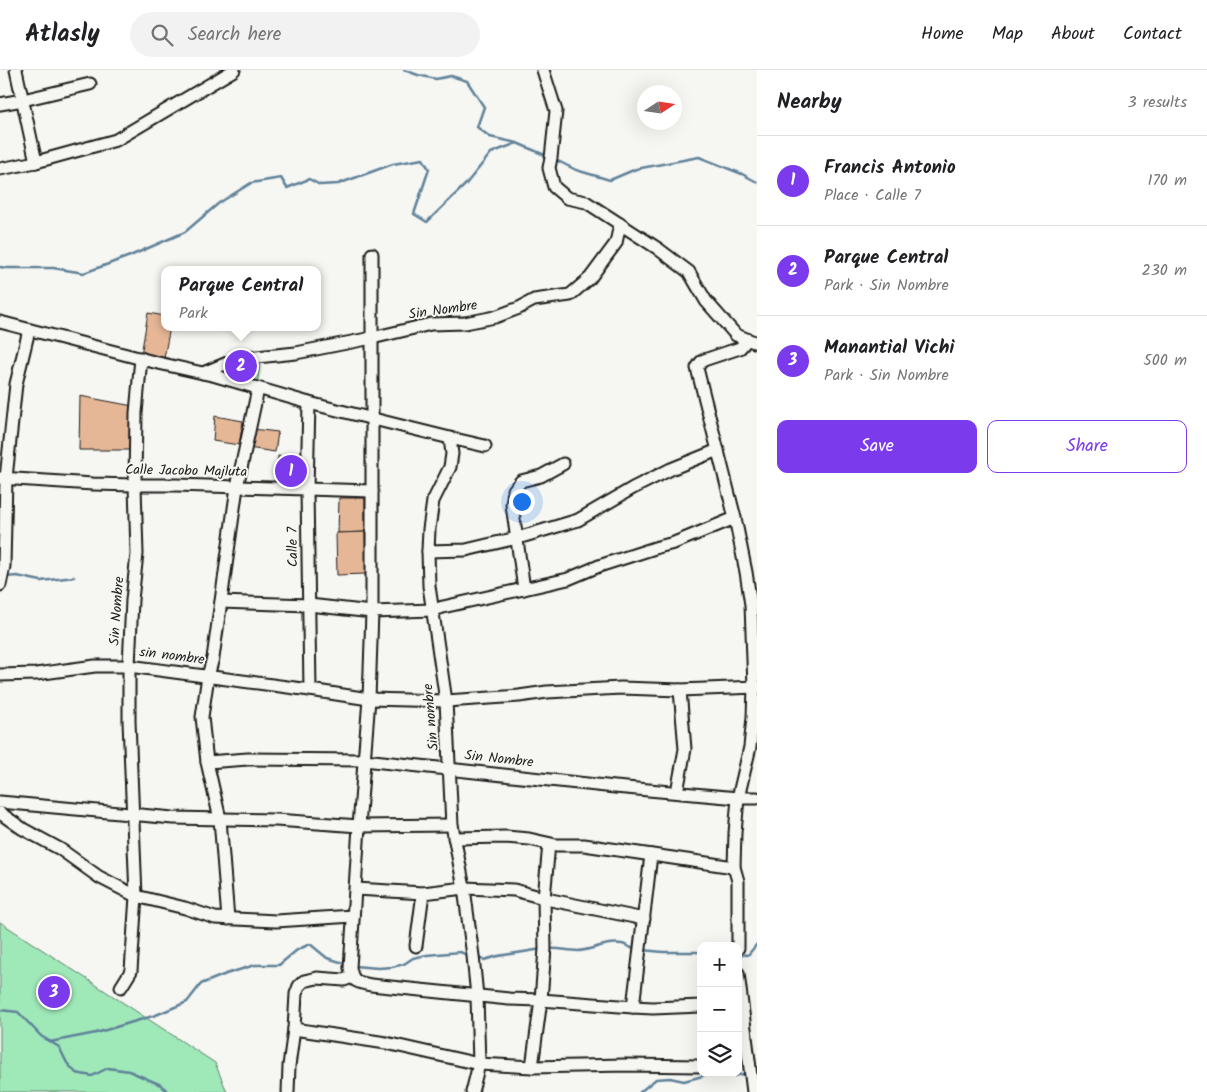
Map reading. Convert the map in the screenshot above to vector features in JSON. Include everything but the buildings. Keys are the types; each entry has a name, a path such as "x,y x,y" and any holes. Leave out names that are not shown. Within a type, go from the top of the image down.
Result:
{"street":[{"path":"16,70 36,162"},
{"path":"0,169 36,162 116,140 234,70"},
{"path":"543,70 556,111 549,168 554,187 567,198 586,202 657,248 689,272 706,301 736,335 752,341"},
{"path":"0,104 90,84"},
{"name":"Sin Nombre","path":"203,373 237,359 296,353 430,324 466,323 488,319 519,308 534,300 570,295 590,278 616,244 620,224"},
{"path":"372,254 372,612 369,699 350,968 352,977 358,982 371,985 509,999 633,1008 697,1006"},
{"path":"0,322 203,373 309,403 485,446"},
{"path":"0,585 4,566 3,478 16,384 29,330"},
{"path":"738,942 738,882 734,867 735,833 738,798 754,746 755,687 751,604 735,518 697,368 704,360 740,348 752,341"},
{"name":"Sin Nombre","path":"121,987 131,971 136,896 129,721 129,666 132,600 137,554 136,413 141,358"},
{"name":"Sin Nombre","path":"228,919 220,819 207,762 202,718 208,676 213,658 237,487 258,389"},
{"name":"Calle 7","path":"309,403 307,489 310,690"},
{"name":"Sin nombre","path":"450,438 452,454 450,467 433,501 429,529 429,586 446,701 452,826 474,956 479,1064 472,1092"},
{"path":"428,551 466,550 578,520 633,488 671,469 718,450"},
{"path":"524,589 512,505 514,490 521,481 541,476 563,464"},
{"name":"Calle Jacobo Majluta","path":"3,478 93,484 176,484 372,492"},
{"path":"221,602 309,605 372,612 433,610 443,606 568,579 600,566 674,543 735,518"},
{"name":"sin nombre","path":"0,674 36,674 95,666 129,666 369,699 446,701 621,688 680,690 755,687"},
{"path":"677,792 685,748 680,690"},
{"name":"Sin Nombre","path":"207,762 248,759 364,760 738,798 757,798"},
{"path":"0,802 173,818 276,820 359,826 452,826"},
{"path":"0,813 23,829 60,849 99,877 136,896 185,908 214,918 276,920 354,916"},
{"path":"454,838 506,837 529,839 548,844 584,845 734,867"},
{"path":"532,1067 541,1000 545,949 544,898 548,844"},
{"path":"633,1008 651,855"},
{"path":"356,889 423,893 464,888 514,890 644,919"},
{"path":"416,946 423,893"},
{"path":"288,1092 296,994 299,986 304,981 317,978 344,980 352,977"},
{"path":"294,1029 386,1043 479,1064 532,1067 697,1066"},
{"path":"742,1032 744,1067 753,1092"}],"green space":[{"path":"261,358 257,386 206,373"},
{"path":"0,922 215,1063 227,1092 0,1092"}],"waterway":[{"path":"404,70 436,79 451,76 467,81 484,107 477,127 490,137 517,143 547,156"},
{"path":"0,267 53,268 84,273 130,256 185,232 219,203 251,183 281,178 287,188 309,179 320,185 338,184 393,164 423,159 429,169 414,214 427,222 466,184 491,153 517,143"},
{"path":"554,159 576,170 610,180 636,169 699,157 757,182"},
{"path":"6,577 17,576 41,581 74,577"},
{"path":"550,949 578,951 616,943 637,949"},
{"path":"50,1042 96,1033 156,1015 187,1002 201,984 255,965 279,965 297,950 310,944 327,958 347,964"},
{"path":"742,954 748,955 757,944"},
{"path":"476,957 484,960 542,949"},
{"path":"642,950 697,952"},
{"path":"354,966 392,967 404,964 413,958 427,955 460,952 468,955"},
{"path":"0,1010 18,1012 41,1036 59,1047 67,1063 76,1073 92,1076 108,1068 129,1071 161,1085 168,1092"},
{"path":"640,1092 656,1079 670,1078 684,1081 710,1074 734,1076 748,1073"}],"place":[{"name":"Parque Central","path":"241,366"},
{"name":"Francis Antonio","path":"291,471"},
{"name":"Manantial Vichi","path":"54,992"}]}
